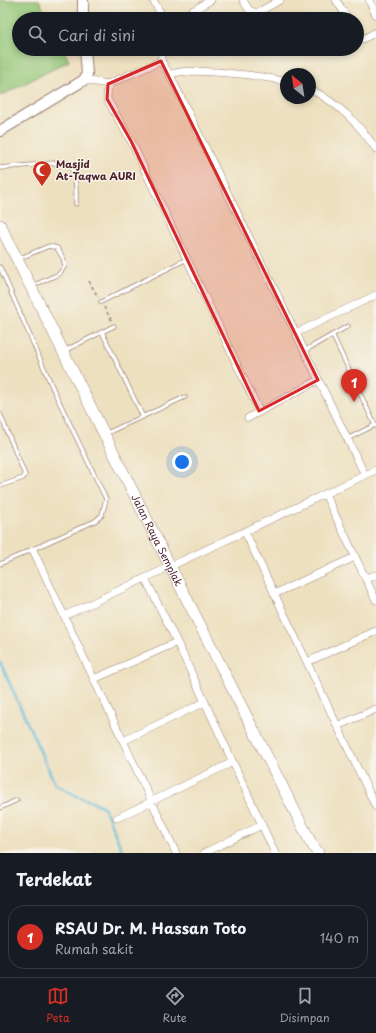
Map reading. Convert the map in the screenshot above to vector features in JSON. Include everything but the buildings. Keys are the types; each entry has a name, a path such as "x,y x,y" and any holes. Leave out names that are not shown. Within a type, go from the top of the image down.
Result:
{"main road":[{"name":"Jalan Raya Semplak","path":"0,225 170,566 310,841 318,853"}],"street":[{"path":"83,0 83,12"},
{"path":"153,0 160,12"},
{"path":"190,12 211,0"},
{"path":"243,0 249,10 254,12"},
{"path":"259,12 280,0"},
{"path":"336,0 344,12"},
{"path":"368,0 375,13"},
{"path":"364,38 376,32"},
{"path":"0,131 84,80 87,74 86,56"},
{"path":"162,56 161,62 170,75 365,475"},
{"path":"84,80 108,84 161,62"},
{"path":"170,75 176,72 215,73 250,75 280,81"},
{"path":"108,84 108,99 131,141 259,412"},
{"path":"316,93 336,104 350,116 376,149"},
{"path":"296,334 376,295"},
{"path":"248,418 318,380"},
{"path":"64,616 376,470"},
{"path":"325,494 376,600"},
{"path":"245,532 376,807"},
{"path":"33,550 176,853"},
{"path":"274,594 356,557"},
{"path":"365,578 376,575"},
{"path":"145,578 177,642 276,853"},
{"path":"307,662 376,631"},
{"path":"94,679 177,642"},
{"path":"123,741 204,702"},
{"path":"337,726 376,709"},
{"path":"117,818 233,762"},
{"path":"369,792 376,789"},
{"path":"204,853 262,825"}],"lane":[{"path":"0,168 65,162 71,167 74,176 76,204"},
{"path":"17,259 50,246 57,248 63,258 65,266 59,274 30,287"},
{"path":"101,302 187,259"},
{"path":"0,267 54,391 106,499 102,515 95,521 0,564"},
{"path":"63,352 114,326"},
{"path":"304,351 333,336 348,326"},
{"path":"102,332 143,417"},
{"path":"333,336 376,425 347,439"},
{"path":"104,435 185,397"},
{"path":"0,414 25,476 0,486"},
{"path":"0,808 17,800"}],"highlighted area":[{"path":"161,61 318,380 259,411 131,141 107,99 108,84"}],"green space":[{"path":"0,0 39,0 45,12 12,12 12,56 66,56 69,61 0,96"}],"waterway":[{"path":"0,662 55,784 75,795 104,807 123,853"}],"place":[{"name":"Masjid At-Taqwa AURI","path":"42,187"},
{"name":"RSAU Dr. M. Hassan Toto","path":"354,402"}]}
